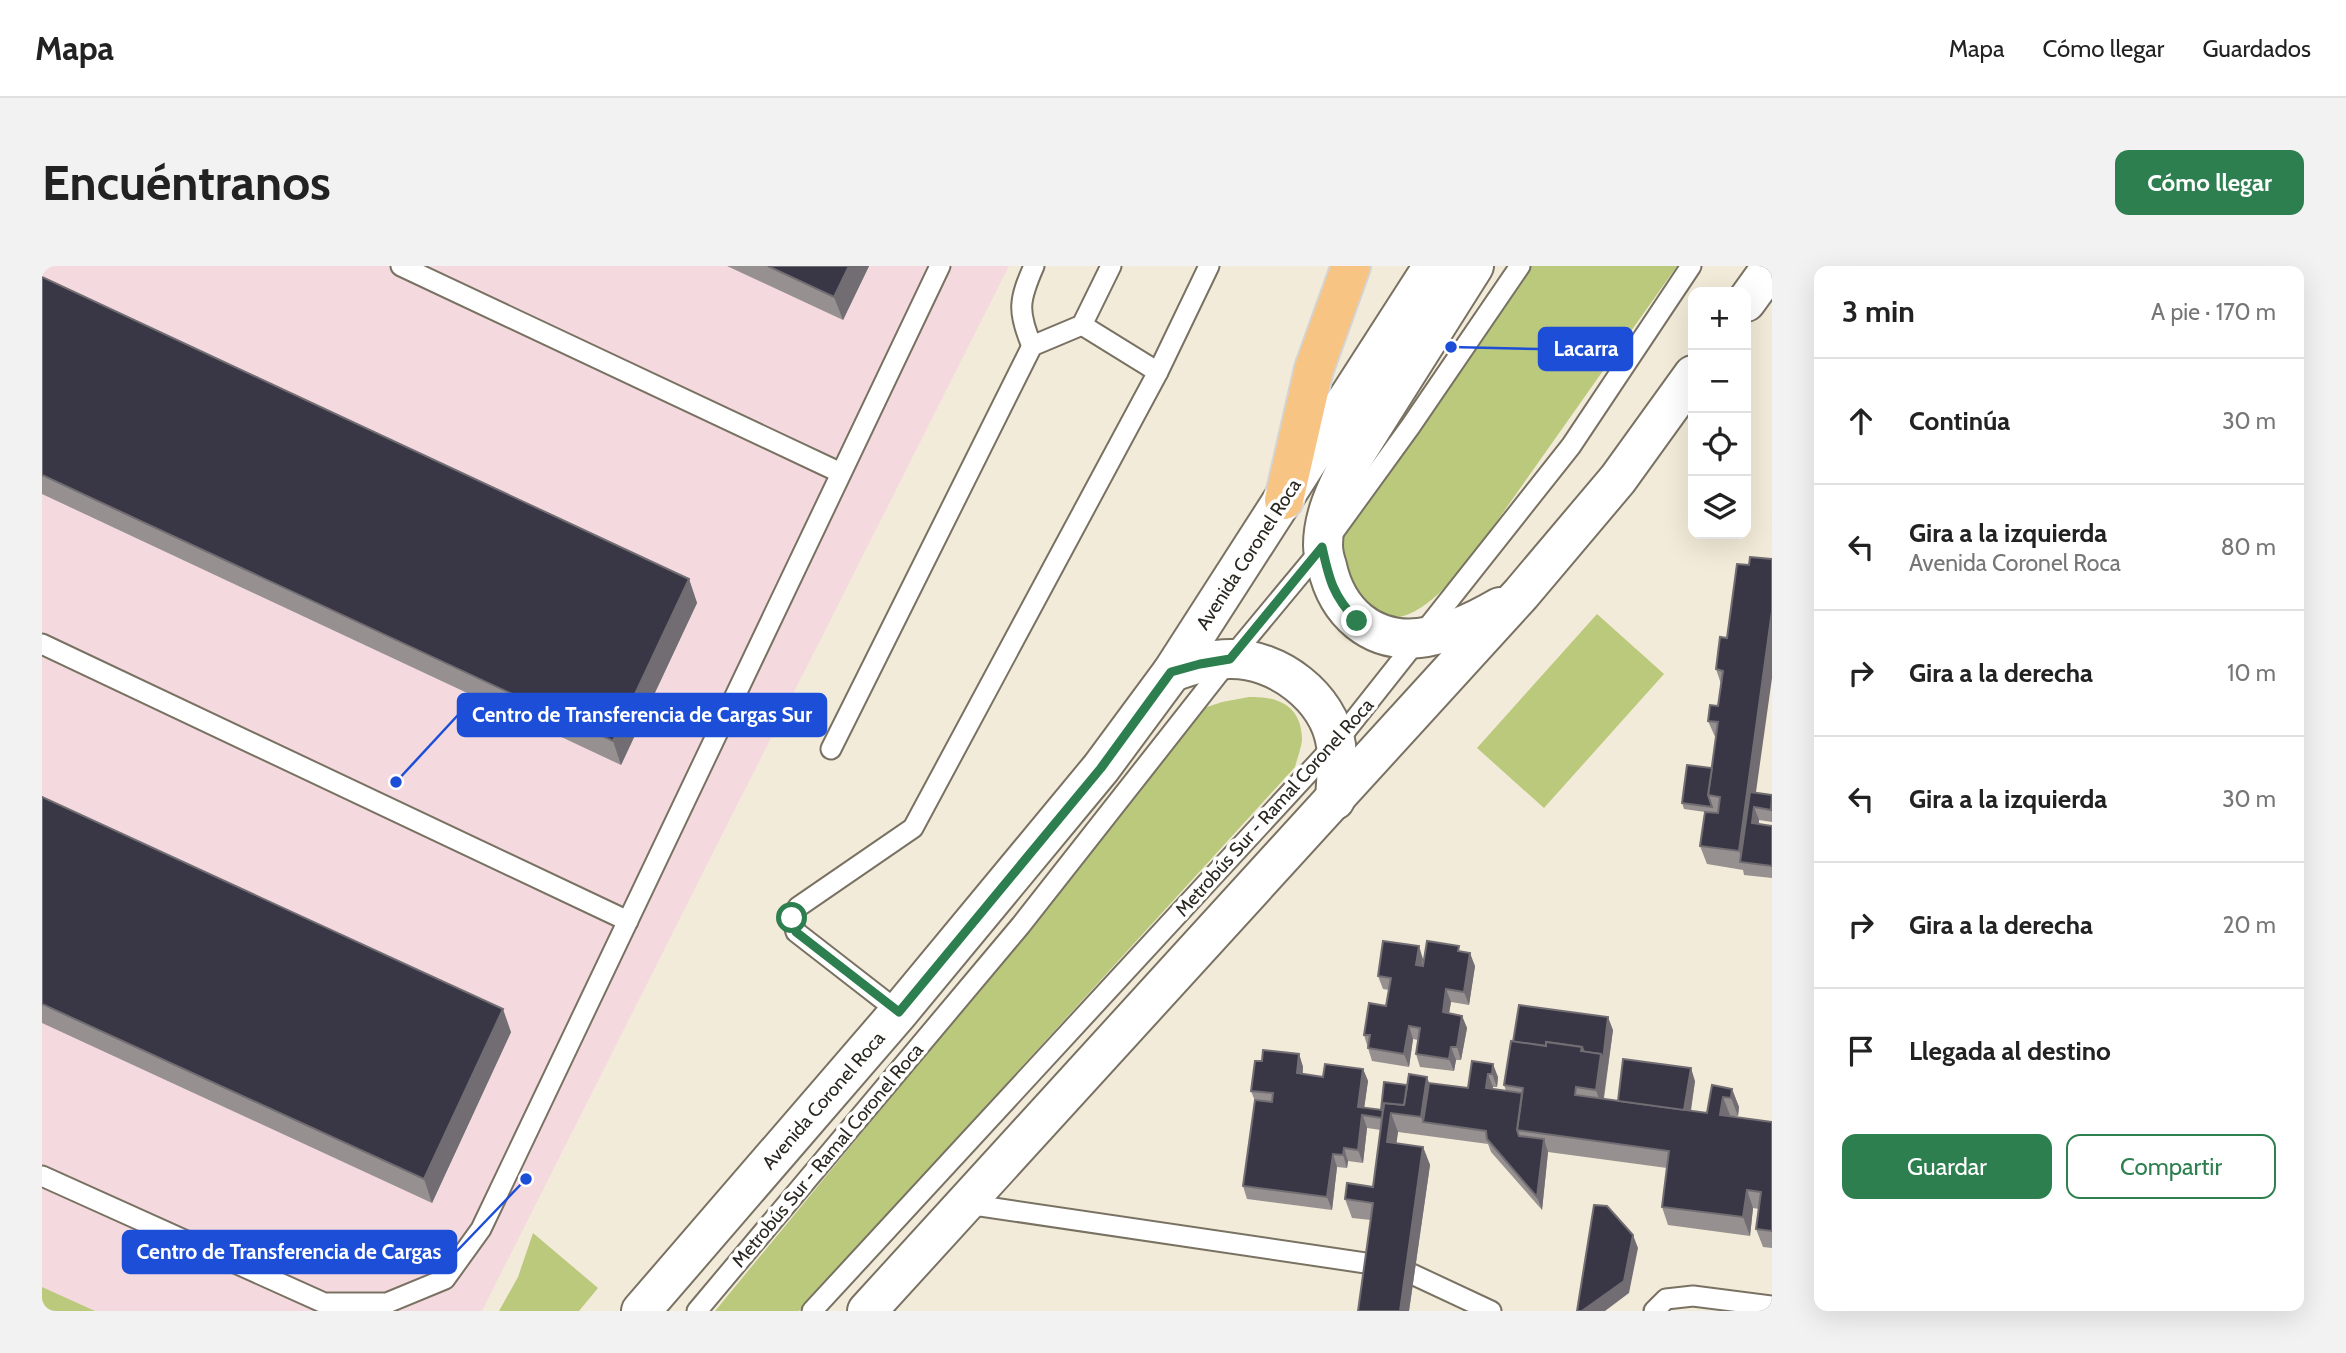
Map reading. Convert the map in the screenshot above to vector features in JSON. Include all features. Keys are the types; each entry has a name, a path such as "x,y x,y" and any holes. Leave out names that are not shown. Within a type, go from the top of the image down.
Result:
{"highway":[{"path":"1284,500 1314,369 1351,266"}],"main road":[{"name":"Avenida Coronel Roca","path":"641,1311 899,1012 1101,768 1171,672 1433,266"},
{"path":"1474,266 1349,464 1334,494 1326,519 1322,547 1329,577 1341,604 1357,621 1376,632 1398,638 1420,638 1451,630 1486,615 1521,594"},
{"path":"1751,295 1772,266"},
{"path":"867,1311 1521,594 1618,479 1688,381"},
{"path":"1171,672 1230,659 1259,663 1285,674 1308,692 1325,715 1336,743 1335,800"}],"lane":[{"path":"401,266 841,473"},
{"path":"42,1176 324,1303 387,1303 445,1279 481,1229 940,266"},
{"path":"1032,346 1022,323 1022,293 1034,266"},
{"path":"831,749 1032,346 1082,325 1111,266"},
{"path":"899,1012 796,932 792,918 798,907 913,828 1158,372 1209,266"},
{"name":"Metrobús Sur - Ramal Coronel Roca","path":"697,1311 1021,925 1230,659 1322,547 1410,428 1520,266"},
{"name":"Metrobús Sur - Ramal Coronel Roca","path":"812,1311 1336,743 1571,446 1692,266"},
{"path":"1082,325 1158,372"},
{"path":"42,644 628,920"},
{"path":"967,1204 1399,1268 1491,1311"},
{"path":"1654,1311 1666,1299 1693,1296 1772,1306"}],"shaded area":[{"path":"42,266 1009,266 482,1311 69,1311 42,1298"}],"green space":[{"path":"1512,266 1677,266 1459,571 1438,594 1413,612 1399,617 1376,617 1353,606 1328,520 1402,437"},
{"path":"1597,614 1664,674 1544,808 1477,748"},
{"path":"1249,697 1279,701 1293,711 1301,728 1302,740 1295,767 799,1311 715,1311 1082,865 1201,709"},
{"path":"533,1233 598,1288 579,1311 499,1311 518,1277"},
{"path":"42,1287 95,1311 42,1311"}],"building":[{"path":"768,266 849,266 834,297"},
{"path":"42,277 689,579 613,741 42,475"},
{"path":"1750,557 1772,559 1772,611 1739,851 1700,846 1705,812 1718,813 1720,797 1708,795 1718,722 1708,721 1710,705 1718,706 1723,671 1716,669 1720,637 1727,638 1737,564 1749,565"},
{"path":"1687,765 1712,768 1708,795 1712,807 1682,803"},
{"path":"1750,792 1772,795 1771,810 1754,807 1752,823 1772,826 1772,866 1740,862"},
{"path":"42,797 503,1009 424,1179 42,1004"},
{"path":"1383,941 1419,946 1416,965 1423,966 1427,941 1459,946 1458,951 1470,953 1464,992 1446,989 1443,1012 1462,1016 1457,1047 1451,1047 1449,1059 1416,1054 1420,1028 1409,1026 1404,1054 1368,1048 1370,1035 1364,1035 1369,1003 1386,1006 1391,978 1378,976"},
{"path":"1519,1005 1608,1017 1603,1060 1601,1054 1584,1052 1582,1047 1546,1042 1546,1046 1513,1042"},
{"path":"1511,1041 1582,1047 1581,1051 1601,1054 1596,1090 1576,1087 1575,1095 1707,1113 1712,1085 1732,1089 1731,1098 1723,1097 1720,1115 1772,1122 1772,1231 1756,1229 1761,1192 1747,1190 1743,1217 1662,1207 1669,1151 1517,1130 1523,1088 1504,1085"},
{"path":"1263,1050 1299,1054 1297,1073 1323,1077 1325,1064 1363,1069 1358,1107 1383,1110 1382,1118 1362,1115 1358,1150 1344,1148 1343,1155 1333,1154 1327,1197 1243,1186 1255,1100 1272,1102 1273,1093 1251,1091 1255,1061 1262,1061"},
{"path":"1623,1059 1691,1068 1684,1110 1618,1101"},
{"path":"1472,1061 1493,1064 1486,1088 1522,1093 1517,1130 1519,1136 1544,1139 1537,1197 1487,1139 1486,1131 1423,1122 1429,1083 1468,1088"},
{"path":"1409,1074 1427,1077 1421,1117 1391,1113 1387,1142 1423,1147 1400,1311 1358,1311 1373,1203 1345,1199 1347,1183 1373,1187 1384,1103 1404,1105"},
{"path":"1384,1082 1407,1085 1404,1105 1384,1103 1381,1110"},
{"path":"1594,1205 1607,1206 1633,1235 1624,1281 1582,1311 1577,1311"}],"place":[{"name":"Lacarra","path":"1451,347"},
{"name":"Centro de Transferencia de Cargas Sur","path":"396,782"},
{"name":"Centro de Transferencia de Cargas","path":"526,1179"}],"route":[{"path":"792,918 796,932 899,1012 1101,768 1171,672 1230,659 1322,547 1329,577 1341,604 1357,621"}]}
